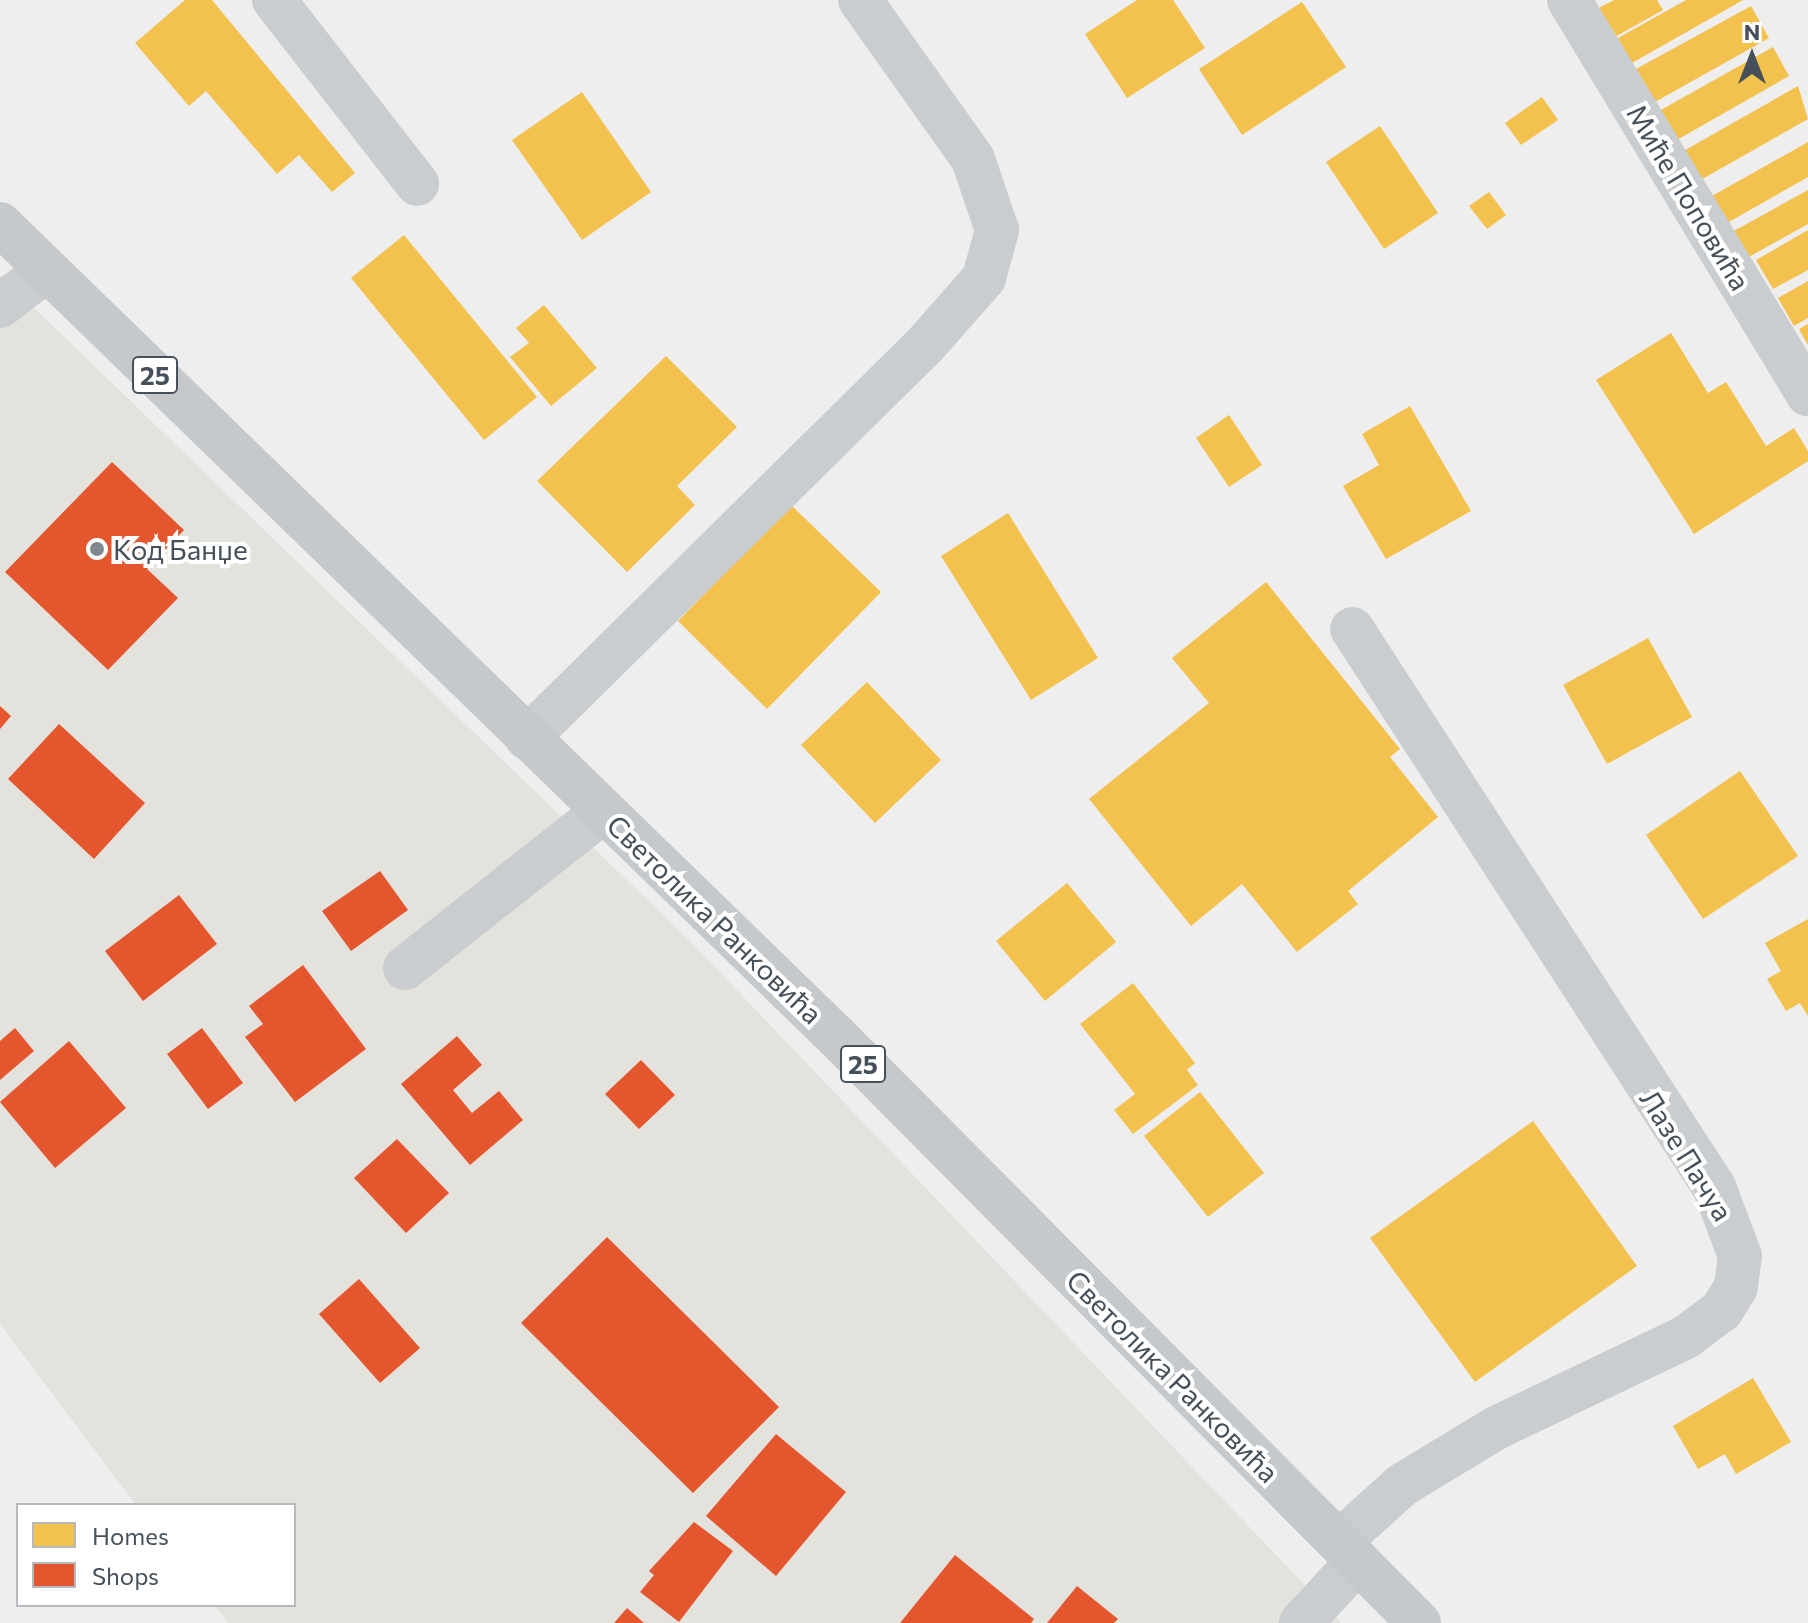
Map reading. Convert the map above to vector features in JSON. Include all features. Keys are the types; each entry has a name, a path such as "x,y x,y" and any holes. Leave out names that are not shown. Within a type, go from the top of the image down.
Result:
{"main road":[{"name":"Светолика Ранковића","path":"0,224 604,811 1419,1623"}],"street":[{"path":"274,0 417,184"},
{"path":"527,738 984,278 997,230 973,159 860,0"},
{"name":"Миће Поповића","path":"1569,0 1808,394"},
{"path":"0,306 47,270"},
{"name":"Лазе Пачуа","path":"1301,1623 1348,1552 1402,1485 1496,1428 1686,1337 1722,1310 1736,1287 1740,1256 1714,1187 1352,629"},
{"path":"405,968 604,811"}],"shaded area":[{"path":"0,275 690,941 1341,1623 228,1623 216,1607 296,1607 296,1503 134,1503 0,1324"}],"building: Homes":[{"path":"185,0 212,0 355,173 332,192 299,155 277,174 206,91 189,106 135,43"},
{"path":"1137,0 1173,0 1205,48 1127,98 1085,34"},
{"path":"1614,0 1657,0 1663,10 1613,38 1597,9"},
{"path":"1686,0 1743,0 1632,63 1618,38"},
{"path":"1302,2 1346,67 1242,135 1199,69"},
{"path":"1751,6 1769,38 1655,102 1636,69"},
{"path":"1773,47 1789,76 1675,141 1659,111"},
{"path":"1798,86 1808,119 1697,182 1680,153"},
{"path":"582,92 651,192 582,240 512,140"},
{"path":"1542,97 1558,120 1521,145 1505,123"},
{"path":"1380,126 1438,213 1384,249 1326,162"},
{"path":"1808,142 1808,177 1727,223 1712,196"},
{"path":"1808,190 1808,224 1747,258 1732,232"},
{"path":"1489,192 1506,215 1487,229 1469,206"},
{"path":"1808,230 1808,270 1773,289 1756,260"},
{"path":"404,235 537,397 484,440 351,278"},
{"path":"1808,281 1808,318 1794,326 1778,298"},
{"path":"544,305 597,368 551,406 510,357 529,343 516,328"},
{"path":"1808,324 1808,345 1799,329"},
{"path":"1671,333 1708,393 1726,382 1766,446 1794,428 1808,451 1808,461 1694,534 1596,380"},
{"path":"666,356 737,427 677,486 695,505 627,572 537,481"},
{"path":"1410,406 1471,511 1386,559 1343,486 1379,465 1362,434"},
{"path":"1229,415 1262,465 1229,487 1196,438"},
{"path":"791,505 881,592 767,709 678,621"},
{"path":"1008,513 1098,658 1031,700 941,556"},
{"path":"1266,582 1400,749 1390,757 1438,817 1348,891 1358,904 1297,952 1242,884 1191,926 1089,799 1209,703 1172,658"},
{"path":"1648,638 1692,717 1607,764 1563,685"},
{"path":"867,682 941,760 875,823 801,745"},
{"path":"1740,771 1798,856 1703,919 1646,835"},
{"path":"1067,883 1116,942 1045,1001 996,941"},
{"path":"1808,919 1808,1016 1800,1003 1786,1011 1767,979 1781,971 1765,943"},
{"path":"1133,983 1195,1063 1187,1070 1198,1085 1133,1134 1114,1110 1135,1094 1080,1024"},
{"path":"1200,1092 1264,1173 1208,1217 1144,1136"},
{"path":"1533,1121 1637,1266 1475,1382 1370,1238"},
{"path":"1753,1378 1791,1442 1736,1474 1725,1454 1698,1469 1673,1426"}],"building: Shops":[{"name":"Код Банџе","path":"112,462 184,530 147,569 178,598 108,670 5,572"},
{"path":"0,706 11,716 0,729"},
{"path":"59,724 145,803 94,859 8,779"},
{"path":"380,871 408,910 351,951 322,911"},
{"path":"179,895 217,944 143,1001 105,951"},
{"path":"303,965 366,1049 295,1102 245,1037 263,1024 249,1006"},
{"path":"15,1028 34,1051 0,1080 0,1041"},
{"path":"202,1028 243,1083 208,1109 167,1054"},
{"path":"457,1036 482,1065 453,1090 472,1113 499,1091 523,1120 470,1165 401,1084"},
{"path":"69,1041 126,1108 55,1168 0,1102"},
{"path":"641,1060 675,1095 639,1129 605,1094"},
{"path":"397,1139 449,1193 406,1233 354,1178"},
{"path":"607,1237 779,1407 693,1493 521,1323"},
{"path":"359,1279 420,1348 380,1383 319,1314"},
{"path":"776,1434 846,1492 776,1576 706,1516"},
{"path":"694,1522 733,1551 679,1622 640,1592 654,1575 649,1571"},
{"path":"955,1555 1034,1619 1031,1623 900,1623"},
{"path":"1077,1586 1118,1619 1114,1623 1047,1623"},
{"path":"627,1608 644,1623 614,1623"}],"place":[{"name":"Код Банџе","path":"97,549"}]}
